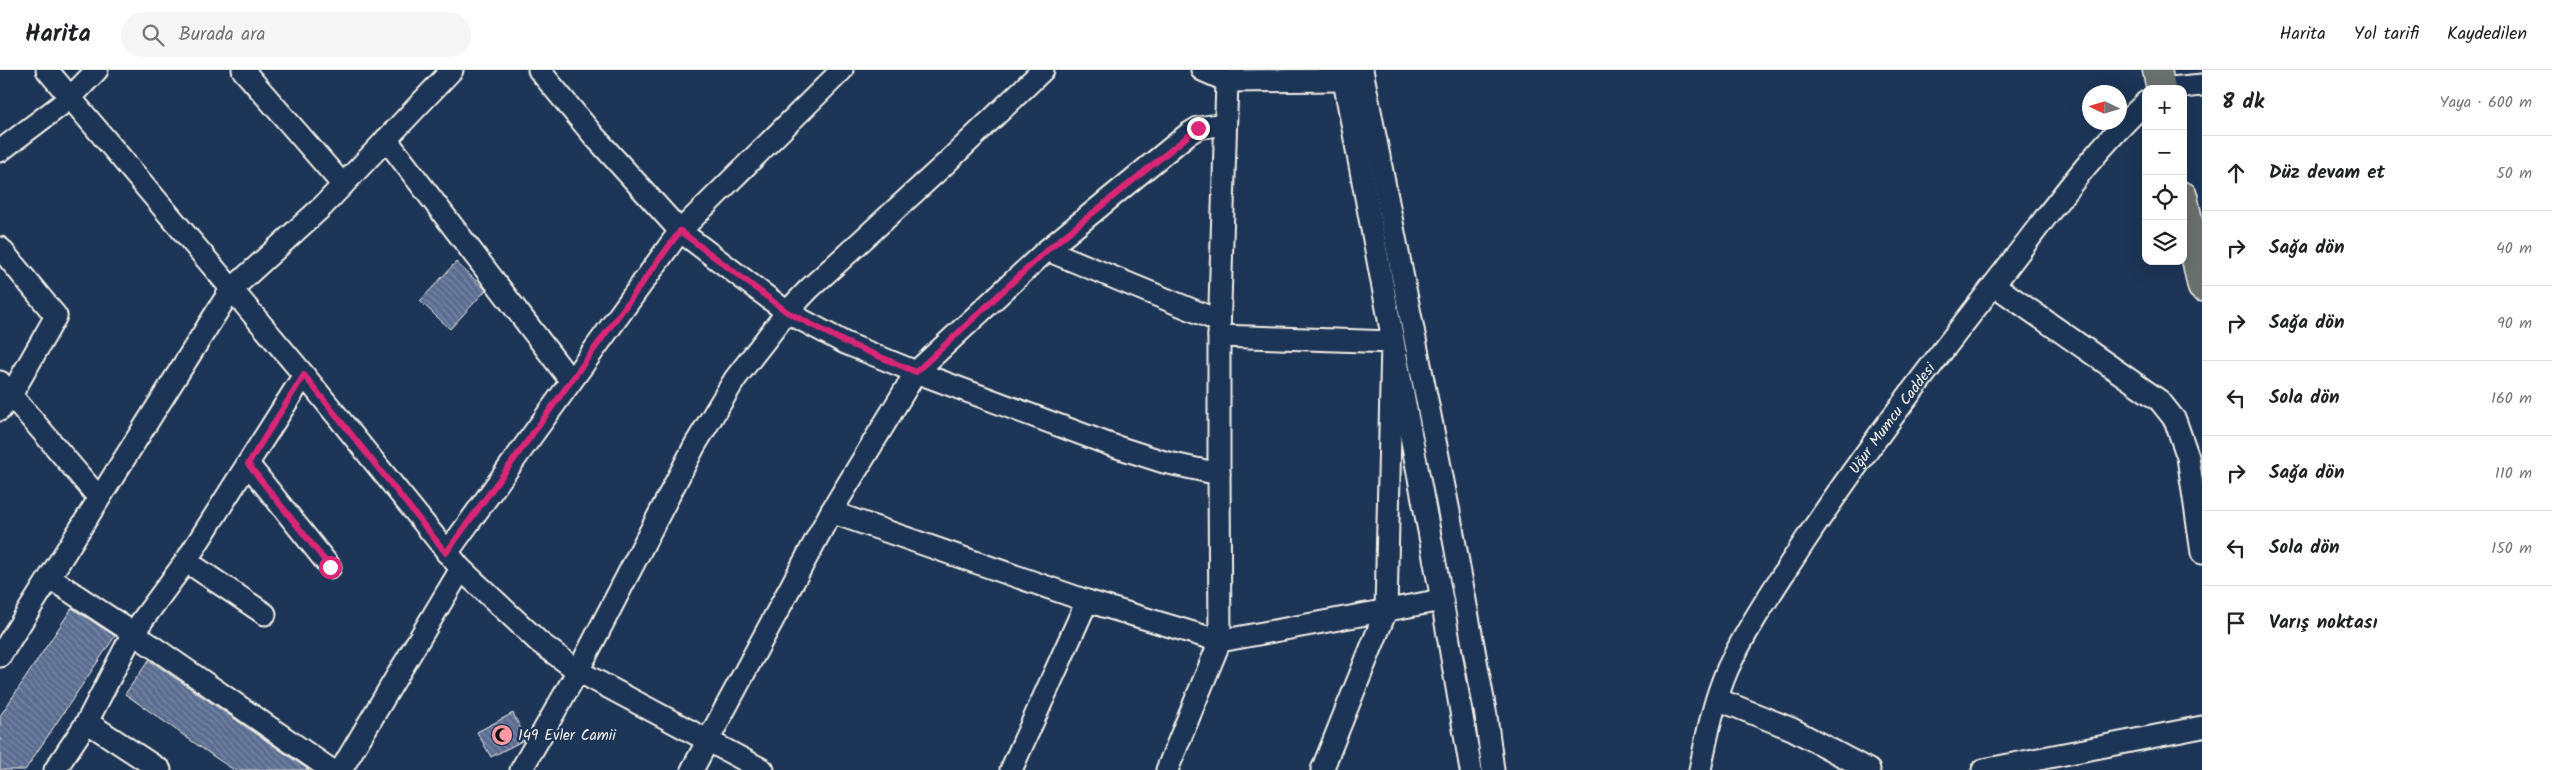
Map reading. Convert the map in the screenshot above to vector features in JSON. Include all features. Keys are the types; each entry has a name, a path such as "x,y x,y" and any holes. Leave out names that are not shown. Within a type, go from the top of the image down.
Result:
{"highway":[{"path":"2157,70 2160,85"},
{"path":"2187,215 2202,287"}],"street":[{"path":"47,70 230,291 304,375 460,569 540,642 578,671 763,770"},
{"path":"0,151 70,98 97,70"},
{"path":"243,70 342,185"},
{"path":"0,656 230,291 323,206 452,70"},
{"path":"539,70 594,136 680,231 787,312 836,338 916,372 1111,445 1164,462 1219,474"},
{"path":"446,553 680,231 842,70"},
{"path":"521,770 578,671 695,445 735,380 787,312 809,289 943,166 1043,70"},
{"path":"1202,70 1227,81 1349,73"},
{"path":"1349,73 1392,342 1442,600 1470,770"},
{"path":"1349,73 1449,512 1494,770"},
{"path":"1167,770 1220,640 1219,329 1227,81"},
{"path":"2187,86 2202,85"},
{"name":"Uğur Mumcu Caddesi","path":"1700,770 1710,719 1728,668 1766,601 1824,511 1940,352 2063,195 2119,127 2142,106"},
{"path":"692,770 831,512 916,372 1047,250 1188,134 1198,128 1225,124"},
{"path":"386,139 570,380"},
{"path":"0,248 56,316 4,396 99,498"},
{"path":"1047,250 1219,329 1392,342"},
{"path":"1994,285 2160,401 2175,420 2188,457 2202,553"},
{"path":"1322,770 1386,611 1392,342"},
{"path":"55,770 87,722 133,633 186,561 304,375"},
{"path":"248,464 330,567"},
{"path":"831,512 1087,601 1220,640 1442,600"},
{"path":"186,561 265,614"},
{"path":"341,770 460,569"},
{"path":"50,578 331,770"},
{"path":"1010,770 1087,601"},
{"path":"1717,699 1792,729 1869,770"},
{"path":"87,722 160,770"},
{"path":"1983,770 2202,727"}],"building":[{"path":"456,262 486,290 450,329 420,301"},
{"path":"72,608 115,636 25,770 0,770 0,716"},
{"path":"149,660 309,770 234,770 213,756 125,694"},
{"name":"149 Evler Camii","path":"513,713 525,737 524,740 491,757 477,732"}],"place":[{"name":"149 Evler Camii","path":"502,735"}],"route":[{"path":"330,567 248,464 304,375 446,553 680,231 787,312 845,342 916,372 1047,250 1188,134 1198,128"}]}
